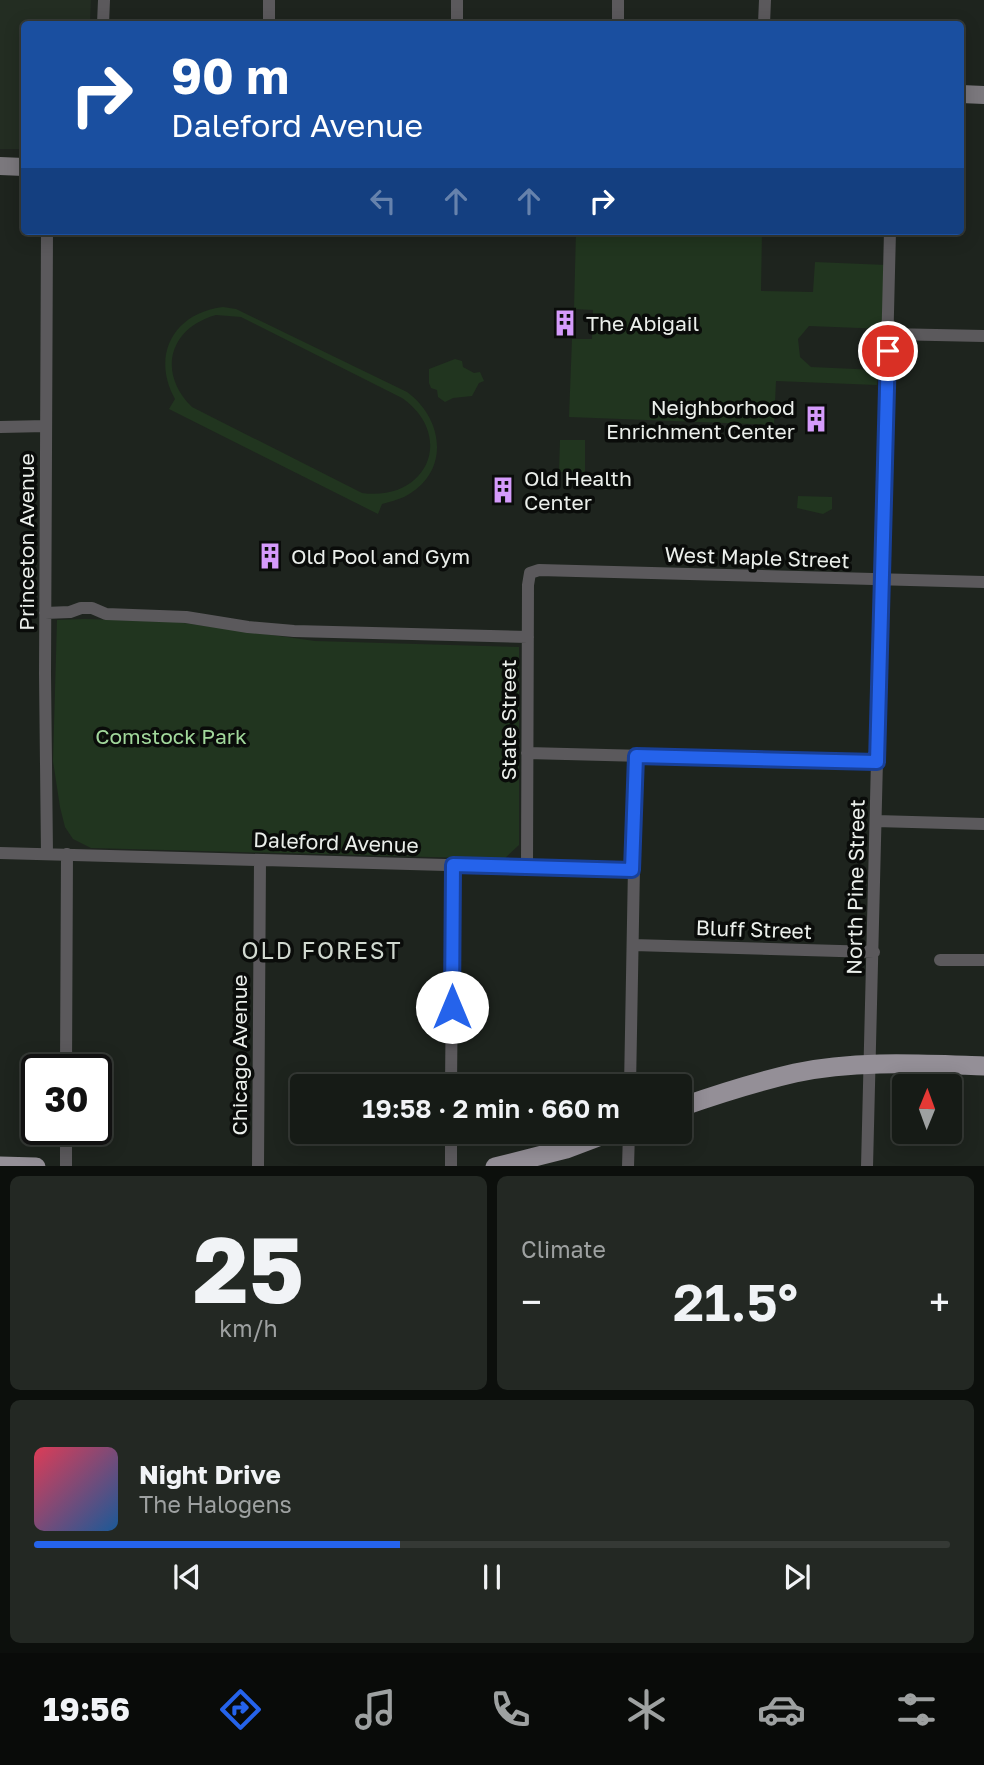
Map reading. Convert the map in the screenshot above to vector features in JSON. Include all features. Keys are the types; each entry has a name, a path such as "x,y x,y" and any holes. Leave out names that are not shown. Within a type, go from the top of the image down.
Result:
{"main road":[{"path":"692,1103 795,1073 869,1065 984,1066"},
{"path":"499,1166 579,1144"}],"street":[{"path":"103,21 104,0"},
{"path":"269,0 269,21"},
{"path":"457,0 457,21"},
{"path":"618,0 618,21"},
{"path":"764,21 765,0"},
{"path":"964,94 984,95"},
{"path":"0,166 21,167"},
{"name":"Princeton Avenue","path":"47,235 47,854"},
{"name":"North Pine Street","path":"866,1166 874,952 890,235"},
{"path":"888,334 984,336"},
{"path":"0,427 46,426"},
{"name":"West Maple Street","path":"530,573 538,569 984,582"},
{"name":"State Street","path":"527,866 530,573"},
{"path":"45,613 92,608 106,614 186,617 294,631 528,636"},
{"path":"527,752 877,762"},
{"path":"630,1074 636,756"},
{"path":"876,821 984,824"},
{"name":"Daleford Avenue","path":"0,853 632,870"},
{"path":"66,1054 67,854"},
{"name":"Chicago Avenue","path":"258,1166 260,860"},
{"path":"451,1074 453,865"},
{"name":"Bluff Street","path":"633,945 874,952"},
{"path":"940,960 984,960"},
{"path":"451,1144 451,1166"},
{"path":"628,1166 629,1144"},
{"path":"66,1145 66,1166"}],"shaded area":[{"path":"0,0 91,0 90,21 21,21 21,149 0,149"}],"green space":[{"path":"576,235 762,235 761,291 813,292 815,262 887,265 885,329 809,326 798,339 800,357 811,367 878,370 877,385 776,381 774,425 569,417 572,339 592,339 593,310 574,309"},
{"path":"223,307 236,309 407,392 420,404 435,431 435,461 429,475 419,487 404,497 382,504 378,514 169,409 175,399 165,367 171,339 191,318","holes":["216,315 241,317 402,398 418,413 428,430 430,447 427,463 417,477 403,487 385,493 362,493 192,407 174,380 173,353 179,341 200,321"]},
{"path":"455,359 462,361 463,367 474,373 480,372 484,381 479,383 472,396 453,398 445,402 438,397 437,390 431,388 429,369"},
{"path":"560,440 585,440 585,472 559,472"},
{"path":"798,496 832,497 832,509 823,514 797,508"},
{"name":"Comstock Park","path":"57,620 177,622 315,641 519,647 519,845 504,859 91,848 73,839 65,827 53,761"}],"place":[{"name":"The Abigail","path":"565,323"},
{"name":"Neighborhood Enrichment Center","path":"816,419"},
{"name":"Old Health Center","path":"503,490"},
{"name":"Old Pool and Gym","path":"270,556"}],"district":[{"name":"OLD FOREST","path":"322,950"}],"route":[{"path":"452,1007 453,865 632,870 636,756 877,762 888,351"}]}
